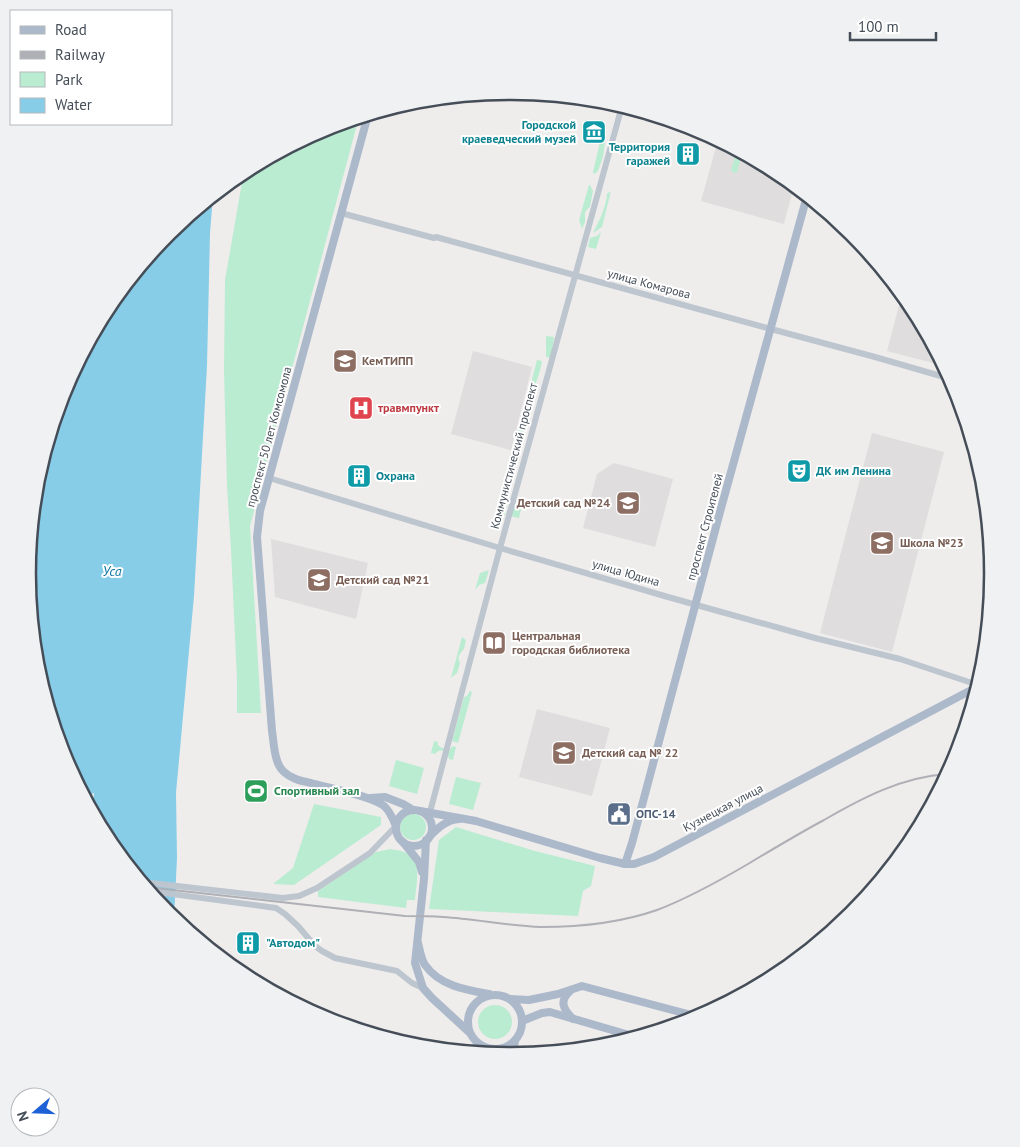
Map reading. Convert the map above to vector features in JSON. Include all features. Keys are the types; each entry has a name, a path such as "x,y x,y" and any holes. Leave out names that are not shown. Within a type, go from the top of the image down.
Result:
{"main road":[{"name":"проспект 50 лет Комсомола","path":"366,123 260,511 257,537 275,754 283,771 296,779 369,798"},
{"name":"проспект Строителей","path":"625,864 805,204"},
{"name":"Кузнецкая улица","path":"416,810 476,821 600,858 625,864 634,864 654,857 969,691"},
{"path":"369,798 385,797 416,810 428,817 431,822 431,832 427,839 415,963 423,988 482,1046"},
{"path":"369,798 384,805 390,812 397,834 419,862 424,879"},
{"path":"396,826 404,813 416,810"},
{"path":"402,840 406,844 417,845 427,839 441,825 463,818"},
{"path":"417,940 424,964 435,976 448,984 465,990 504,996 516,1005 522,1021 514,1047"},
{"path":"510,999 529,1000 558,994 582,986 685,1013"},
{"path":"572,990 566,994 563,1001 564,1007 574,1020"},
{"path":"469,1032 468,1016 471,1008 483,997 491,995"},
{"path":"522,1021 542,1012 550,1012 623,1033"},
{"path":"505,1047 516,1040"}],"street":[{"name":"Коммунистический проспект","path":"430,812 500,548 620,113"},
{"name":"улица Комарова","path":"341,213 436,237 875,357 941,377"},
{"name":"улица Юдина","path":"269,478 696,605 900,659 971,684"},
{"path":"152,883 283,898 299,896 317,888 370,853 396,826"},
{"path":"160,892 276,908 298,926 315,946 335,958 397,971 423,988"}],"shaded area":[{"path":"716,147 747,163 792,194 784,224 701,201"},
{"path":"899,304 935,364 887,351"},
{"path":"473,351 532,367 511,450 451,434"},
{"name":"Школа №23","path":"872,433 944,452 892,652 820,633"},
{"name":"Детский сад №24","path":"614,463 673,479 655,547 583,528 597,474"},
{"name":"Детский сад №21","path":"271,539 368,563 356,619 275,597"},
{"name":"Детский сад № 22","path":"537,709 610,728 592,796 519,777"}],"green space":[{"path":"357,125 250,526 261,713 237,713 227,486 224,370 225,280 242,184 273,163 300,149"},
{"path":"600,142 605,142 603,157 598,171 594,174 593,172"},
{"path":"735,157 740,160 737,172 734,173 731,170"},
{"path":"589,185 593,191 590,207 585,213 585,222 582,229 579,220"},
{"path":"611,191 602,227 593,233 604,209 607,194"},
{"path":"601,232 596,249 588,247 590,238 597,236"},
{"path":"546,336 554,337 551,358 546,357"},
{"path":"537,360 542,361 540,369 534,392 527,399"},
{"path":"524,409 529,417 526,428 522,432 519,447 515,443"},
{"path":"501,494 507,504 505,515 497,512"},
{"path":"523,501 519,518 510,516 513,506"},
{"path":"489,570 485,583 479,585 475,590 480,573"},
{"path":"462,637 466,640 465,647 459,656 460,663 457,673 451,678"},
{"path":"470,691 472,692 458,743 452,741 464,697"},
{"path":"434,741 438,742 438,745 442,748 450,749 453,746 456,747 453,760 449,759 444,751 440,750 435,754 431,753"},
{"path":"396,760 424,768 417,794 389,786"},
{"path":"456,777 481,783 473,810 449,804"},
{"path":"314,804 381,817 381,825 294,885 273,884 293,868"},
{"path":"413,814 422,818 426,827 422,836 413,840 404,836 400,827 404,818"},
{"path":"456,827 535,851 595,866 591,886 583,891 578,916 429,909 439,840"},
{"path":"390,849 406,853 415,862 417,868 415,900 407,900 406,908 318,897 318,891 376,852"},
{"path":"495,1005 507,1010 512,1022 507,1034 495,1039 483,1034 478,1022 483,1010"}],"water":[{"name":"Уса","path":"212,206 207,366 194,596 176,793 177,858 175,908 134,862 116,837 94,799 94,793 91,794 85,783 61,726 45,666 40,635 36,574 37,543 45,481 61,421 72,392 85,364 116,310 154,261 198,217"}],"railway":[{"path":"156,888 405,916 433,916 541,927 600,923 629,918 657,910 681,900 726,877 795,836 868,797 914,779 939,775"}],"place":[{"name":"Городской краеведческий музей","path":"594,132"},
{"name":"Территория гаражей","path":"688,154"},
{"name":"КемТИПП","path":"345,361"},
{"name":"травмпункт","path":"361,408"},
{"name":"ДК им Ленина","path":"799,471"},
{"name":"Охрана","path":"359,476"},
{"name":"Детский сад №24","path":"628,503"},
{"name":"Школа №23","path":"882,543"},
{"name":"Детский сад №21","path":"319,580"},
{"name":"Центральная городская библиотека","path":"494,643"},
{"name":"Детский сад № 22","path":"564,753"},
{"name":"Спортивный зал","path":"256,791"},
{"name":"ОПС-14","path":"619,814"},
{"name":"\"Автодом\"","path":"248,943"}]}
